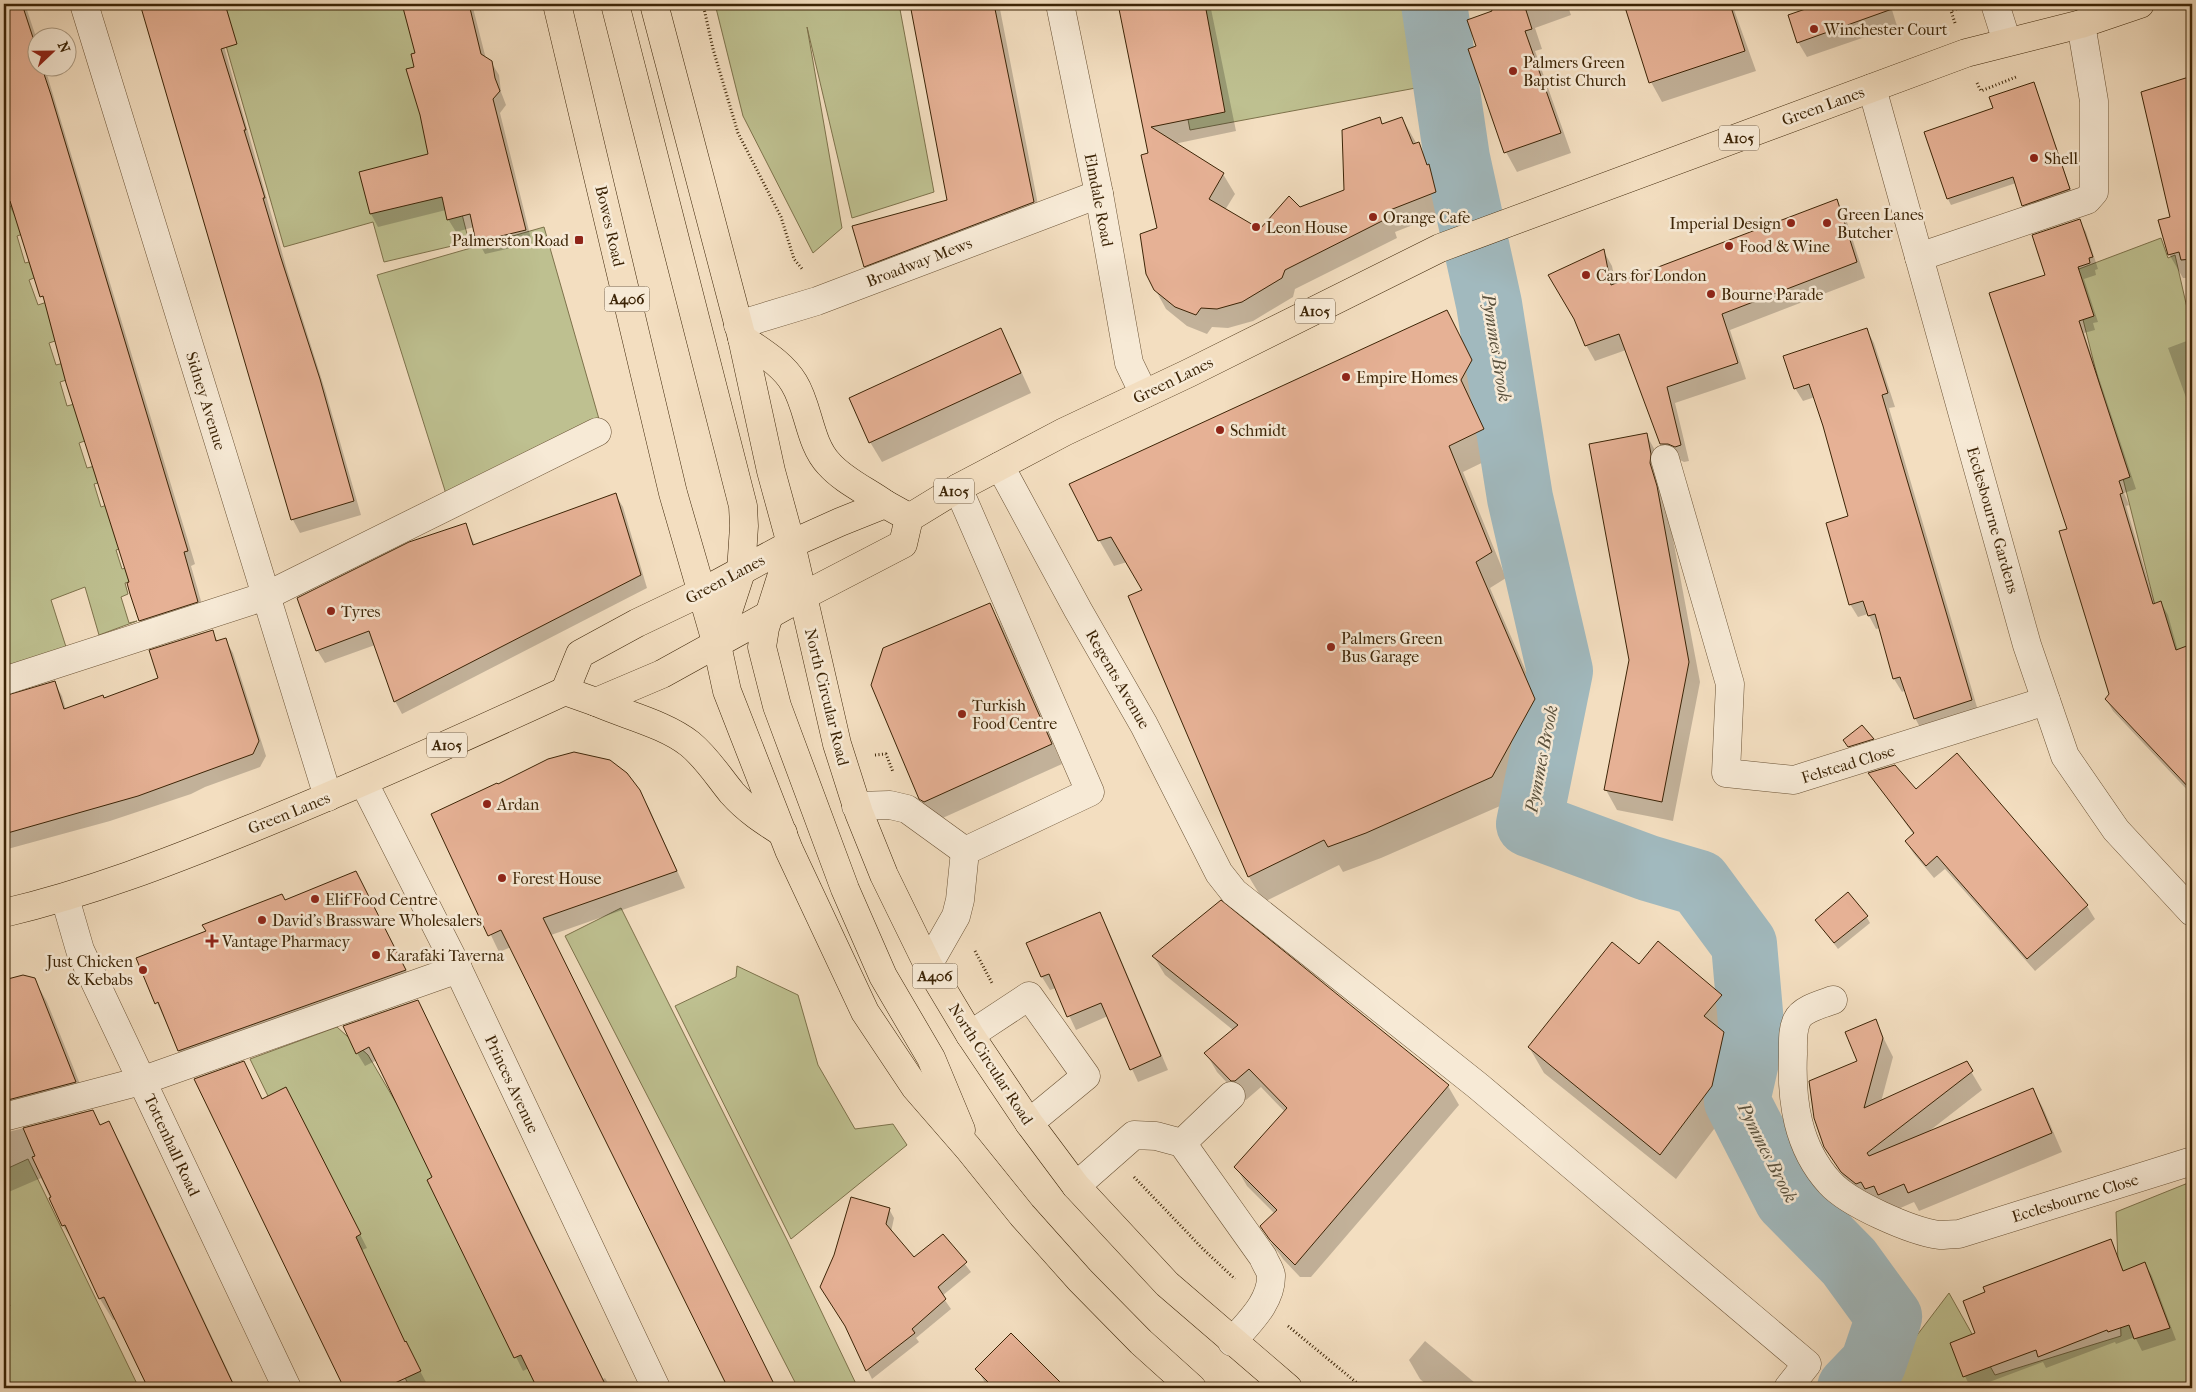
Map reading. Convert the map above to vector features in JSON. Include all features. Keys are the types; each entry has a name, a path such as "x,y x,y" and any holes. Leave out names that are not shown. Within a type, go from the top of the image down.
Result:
{"main road":[{"name":"Bowes Road","path":"557,4 673,493 702,592"},
{"path":"615,4 742,506 744,526 741,572 717,645"},
{"name":"A406","path":"654,4 740,332 773,480 792,544 765,628 762,647 777,706 810,800 883,976 931,1058 968,1148"},
{"name":"Green Lanes","path":"909,518 958,488 1064,432 1440,248 1966,53 2081,24 2140,4"},
{"path":"596,702 662,674 717,645 771,613 903,544 909,518 852,482 828,464 811,430 794,383 775,361 740,332"},
{"name":"Green Lanes","path":"4,913 65,898 155,868 364,782 565,691 580,654 792,544 847,518 885,504"},
{"name":"North Circular Road","path":"792,544 837,744 856,806 884,875 928,965 970,1035 1029,1123 1076,1186 1167,1284 1232,1342 1288,1388"},
{"name":"A406","path":"702,592 736,719 783,833 865,1012 915,1087 968,1148 1022,1215 1080,1280 1141,1342 1192,1388"},
{"path":"565,691 667,730 689,743 712,765 732,792 754,815 783,833"}],"street":[{"name":"Sidney Avenue","path":"84,4 328,797"},
{"name":"Elmdale Road","path":"1060,4 1099,194 1129,363 1144,394"},
{"path":"1996,4 2007,42"},
{"path":"1919,256 2087,200 2094,192 2094,101 2081,24"},
{"name":"Ecclesbourne Gardens","path":"1872,88 2027,645 2065,756 2111,823 2192,912"},
{"name":"Broadway Mews","path":"740,332 817,300 1099,194"},
{"path":"4,681 266,596 598,432"},
{"name":"Felstead Close","path":"1664,459 1730,684 1726,773 1794,780 2046,701"},
{"name":"Regents Avenue","path":"1000,466 1078,610 1144,725 1219,873 1234,892 1478,1086 1807,1364 1788,1388"},
{"path":"958,488 1090,792 965,851"},
{"name":"Princes Avenue","path":"364,782 458,969 656,1388"},
{"path":"856,806 890,805 907,809 965,851"},
{"path":"928,965 956,916 960,900 965,851"},
{"name":"Tottenhall Road","path":"65,898 80,950 287,1388"},
{"path":"4,1117 141,1081 458,969"},
{"path":"970,1035 1029,996 1086,1076 1029,1123"},
{"name":"Ecclesbourne Close","path":"1833,1000 1804,1012 1797,1019 1794,1032 1793,1103 1804,1140 1817,1165 1830,1184 1856,1203 1882,1216 1939,1234 1958,1234 2192,1161"},
{"path":"1182,1143 1231,1096"},
{"path":"1076,1186 1134,1135 1156,1136 1182,1143 1263,1257 1271,1274 1269,1291 1263,1304 1232,1342"}],"path":[{"path":"703,4 718,66 738,134 781,217 794,259"},
{"path":"1954,20 1951,11 1966,4"},
{"path":"1978,84 1981,91"},
{"path":"1263,1304 1363,1388"}],"green space":[{"path":"214,4 409,4 469,242 384,262 373,222 284,247"},
{"path":"715,4 899,4 934,192 852,218 807,27 842,228 813,253 743,116"},
{"path":"1166,4 1420,4 1425,15 1432,85 1190,130"},
{"path":"21,202 31,231 17,236 25,263 41,259 46,273 29,280 38,305 53,300 64,338 49,343 56,365 72,361 76,377 60,382 67,406 82,402 93,438 79,443 87,468 103,464 109,480 94,484 101,507 116,502 129,546 116,550 122,569 135,565 139,579 125,583 128,594 121,597 129,623 137,621 99,635 85,587 51,600 67,650 4,669 4,209"},
{"path":"544,227 605,440 447,497 377,275"},
{"path":"2161,238 2168,258 2175,255 2192,330 2192,683 2166,649 2071,272"},
{"path":"621,908 788,1242 858,1388 798,1388 565,936"},
{"path":"737,966 798,995 818,1065 855,1129 893,1124 907,1145 791,1239 675,1006 736,977"},
{"path":"337,1027 368,1055 455,1203 544,1388 410,1388 250,1059"},
{"path":"28,1159 139,1388 4,1388 4,1309 10,1306 4,1287 4,1170"},
{"path":"2188,1183 2192,1206 2192,1388 1877,1388 1949,1293 1995,1375 2121,1336 2116,1212"}],"building":[{"path":"4,4 22,4 30,28 28,28 28,78 45,78 51,95 188,551 184,552 198,602 139,621 127,583 129,582 66,383 43,296 40,297 10,201 4,203"},
{"path":"140,4 225,4 237,44 221,49 246,130 244,130 280,255 320,379 354,501 291,520"},
{"path":"402,4 469,4 481,54 492,61 500,91 493,99 526,230 476,242 470,214 447,220 442,197 370,214 359,172 428,154 420,115 406,69 414,67 411,54 415,53"},
{"path":"910,4 994,4 1034,202 864,267 852,226 947,200"},
{"path":"1118,4 1205,4 1225,112 1151,127 1224,173 1209,199 1260,229 1289,196 1300,207 1344,190 1342,130 1380,117 1382,124 1402,117 1413,144 1419,142 1427,165 1429,164 1436,192 1385,212 1386,219 1285,270 1282,278 1242,302 1217,309 1201,308 1196,315 1175,307 1154,290 1146,274 1140,234 1157,228 1141,155 1148,153"},
{"path":"1490,4 1524,4 1532,29 1525,31 1561,133 1504,153 1468,49 1476,46 1467,20 1492,11"},
{"path":"1624,4 1730,4 1745,51 1649,83"},
{"name":"Winchester Court","path":"1820,4 1895,4 1895,8 1797,43 1788,15"},
{"path":"2192,76 2192,259 2181,260 2179,252 2168,255 2158,220 2170,217 2141,92"},
{"path":"2034,82 2070,189 2022,206 2013,177 1947,199 1924,132 1993,108 1989,97"},
{"name":"Bourne Parade","path":"1837,199 1857,262 1722,314 1738,363 1667,387 1681,445 1675,447 1668,444 1660,444 1619,334 1585,346 1574,319 1548,275 1604,249 1611,285"},
{"path":"2080,219 2093,257 2089,258 2090,263 2078,267 2094,316 2079,321 2130,477 2119,481 2123,493 2120,494 2153,604 2161,601 2176,650 2192,644 2192,791 2105,699 2109,694 2059,531 2067,529 1989,293 2045,275 2032,235"},
{"name":"Palmers Green Bus Garage","path":"1447,310 1472,360 1461,380 1484,429 1449,446 1492,552 1476,562 1535,699 1492,777 1366,833 1328,847 1324,840 1248,877 1128,596 1142,590 1111,537 1098,541 1069,484"},
{"path":"1001,328 1021,373 869,443 849,398"},
{"path":"1867,328 1888,393 1882,395 1972,700 1914,719 1900,677 1893,679 1875,614 1868,616 1863,601 1849,605 1826,523 1848,516 1823,426 1809,384 1794,389 1783,356"},
{"path":"1647,433 1651,454 1650,463 1657,486 1689,662 1662,802 1604,790 1629,660 1589,444"},
{"path":"616,493 641,575 394,702 369,631 316,651 297,598 409,542 466,523 473,545"},
{"name":"Turkish Food Centre","path":"990,603 1052,744 924,802 919,799 871,685 883,648"},
{"path":"213,630 216,641 226,638 259,741 253,754 138,796 4,834 4,696 55,681 64,709 103,695 104,698 158,678 149,650"},
{"path":"1862,725 1874,739 1848,747 1843,740"},
{"path":"574,752 610,760 627,773 640,790 677,871 543,918 776,1388 728,1388 501,930 488,936 431,814 548,759"},
{"path":"1957,753 2088,905 2027,959 1937,856 1926,866 1905,841 1914,833 1868,773 1895,765 1916,789"},
{"path":"356,871 406,970 178,1051 158,1002 155,1004 136,958 206,931 202,925 282,894 285,900"},
{"path":"1848,892 1868,916 1834,943 1815,920"},
{"path":"1221,900 1449,1085 1295,1265 1270,1240 1260,1226 1277,1210 1234,1167 1287,1108 1249,1069 1235,1081 1231,1081 1204,1053 1238,1025 1152,956"},
{"path":"1100,912 1161,1056 1130,1070 1101,1003 1067,1017 1049,974 1041,977 1026,943"},
{"path":"1658,941 1722,995 1704,1016 1724,1032 1712,1086 1660,1155 1528,1047 1612,942 1639,964"},
{"path":"23,975 35,978 76,1082 4,1101 4,980"},
{"path":"418,1000 607,1388 537,1388 521,1355 514,1358 427,1180 432,1177 369,1047 356,1054 343,1026"},
{"path":"1876,1019 1883,1038 1864,1108 1967,1061 1973,1071 1867,1153 1869,1156 2033,1088 2052,1133 1908,1193 1904,1184 1878,1195 1874,1186 1865,1189 1861,1182 1856,1184 1841,1172 1824,1147 1814,1118 1809,1081 1857,1061 1845,1032"},
{"path":"244,1061 262,1099 286,1087 361,1234 356,1237 405,1342 421,1371 384,1388 344,1388 194,1079"},
{"path":"93,1110 100,1125 109,1121 235,1388 148,1388 104,1297 99,1299 65,1225 62,1226 49,1198 51,1197 32,1157 35,1156 23,1128"},
{"path":"851,1197 890,1208 886,1224 914,1257 943,1234 967,1262 938,1287 946,1299 912,1329 915,1333 866,1371 845,1326 820,1287 834,1255"},
{"path":"2111,1239 2123,1271 2145,1262 2170,1328 2134,1339 2129,1325 2108,1332 2107,1330 2038,1357 2036,1350 1963,1377 1950,1343 1975,1333 1963,1301 1985,1292 1983,1287"},
{"path":"1011,1333 1066,1388 994,1388 975,1369"}],"waterway":[{"name":"Pymmes Brook","path":"1434,4 1457,158 1489,304 1520,498 1560,671 1529,824 1648,868 1699,883 1744,944 1752,1035 1737,1101 1787,1199 1849,1262 1889,1317 1873,1364 1850,1388"}],"place":[{"name":"Winchester Court","path":"1814,29"},
{"name":"Palmers Green Baptist Church","path":"1513,71"},
{"name":"Shell","path":"2034,158"},
{"name":"Orange Cafe","path":"1373,217"},
{"name":"Imperial Design","path":"1791,223"},
{"name":"Green Lanes Butcher","path":"1827,223"},
{"name":"Leon House","path":"1256,227"},
{"name":"Palmerston Road","path":"579,240"},
{"name":"Food & Wine","path":"1729,246"},
{"name":"Cars for London","path":"1586,275"},
{"name":"Bourne Parade","path":"1711,294"},
{"name":"Empire Homes","path":"1346,377"},
{"name":"Schmidt","path":"1220,430"},
{"name":"Tyres","path":"331,611"},
{"name":"Palmers Green Bus Garage","path":"1331,647"},
{"name":"Turkish Food Centre","path":"962,714"},
{"name":"Ardan","path":"487,804"},
{"name":"Forest House","path":"502,878"},
{"name":"Elif Food Centre","path":"315,899"},
{"name":"David's Brassware Wholesalers","path":"262,920"},
{"name":"Vantage Pharmacy","path":"212,941"},
{"name":"Karafaki Taverna","path":"376,955"},
{"name":"Just Chicken & Kebabs","path":"143,970"}]}
